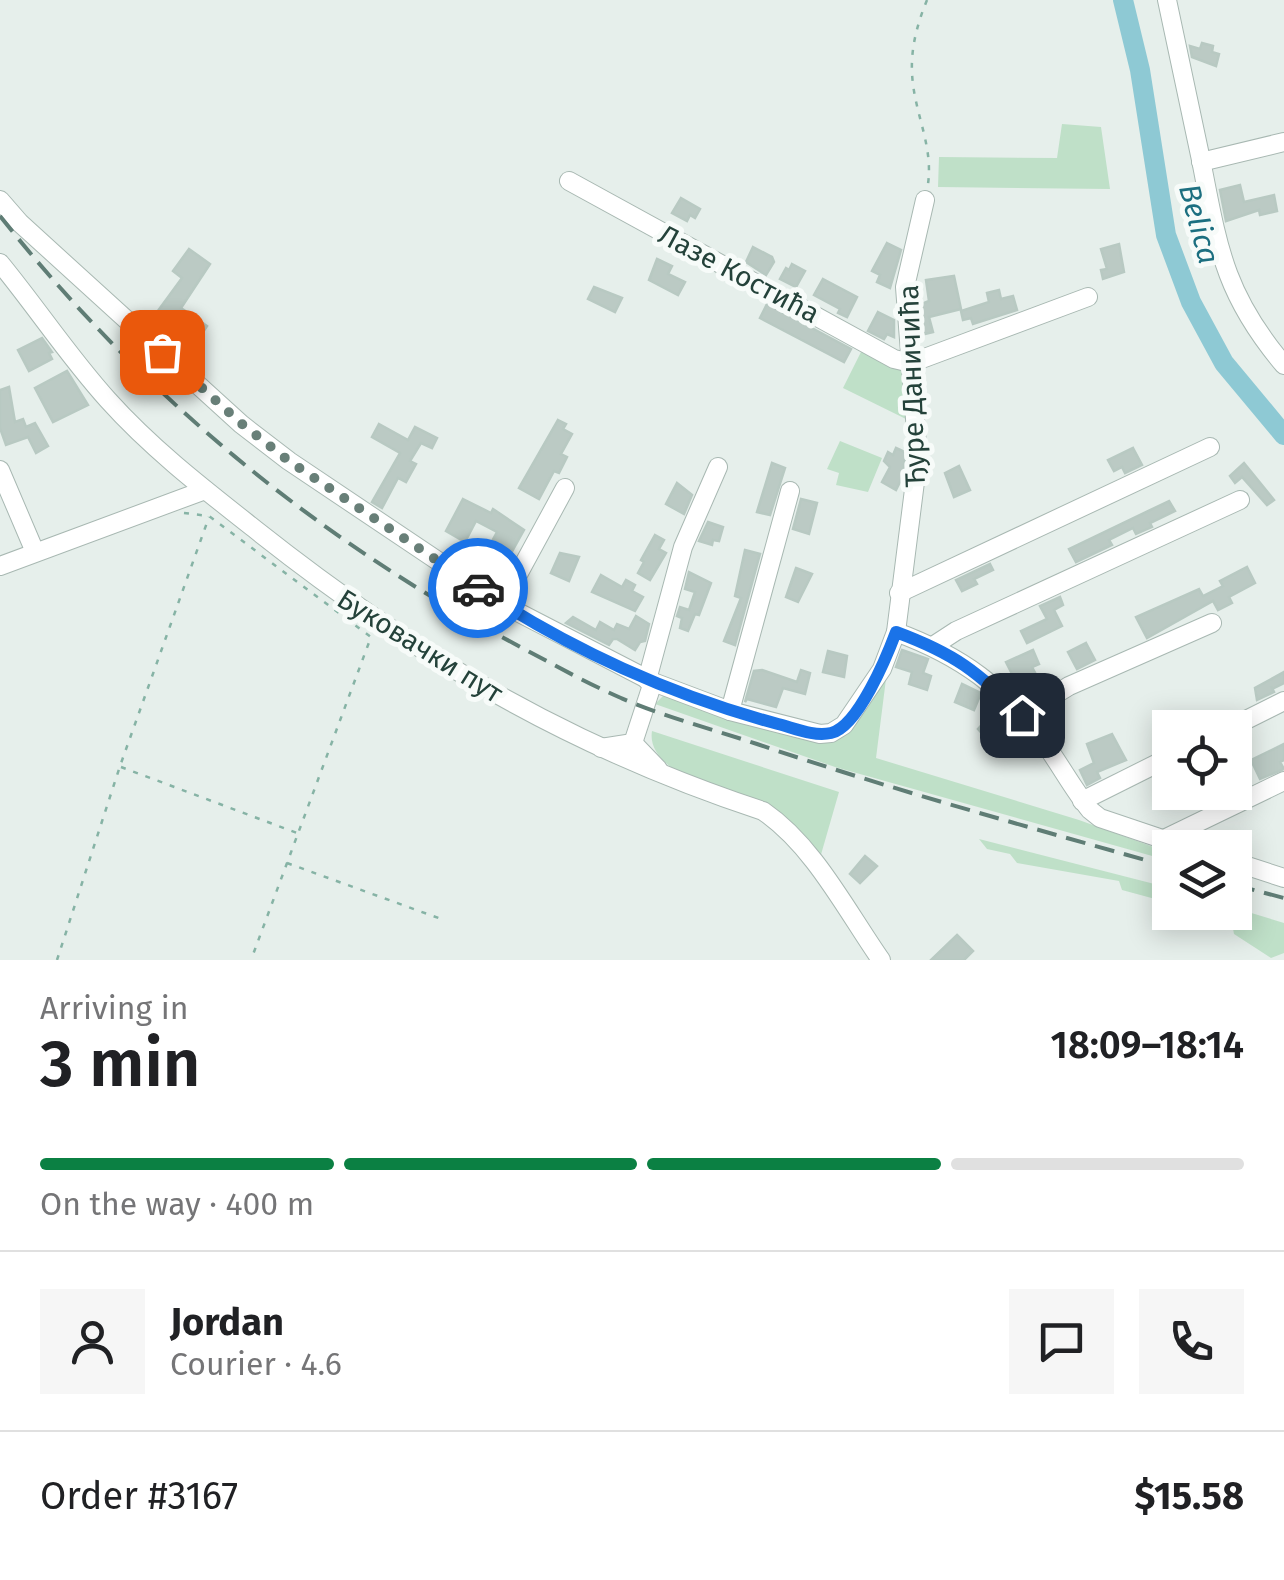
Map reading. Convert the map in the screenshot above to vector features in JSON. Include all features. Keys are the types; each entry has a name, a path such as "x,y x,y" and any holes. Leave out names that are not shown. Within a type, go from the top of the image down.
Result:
{"street":[{"path":"1167,0 1215,239 1252,325 1284,365"},
{"path":"1201,162 1284,142"},
{"name":"Лазе Костића","path":"569,181 894,360 911,363"},
{"path":"0,200 20,223 242,424 289,461 502,604 650,681 730,711 790,491"},
{"name":"Ђуре Даничића","path":"730,711 810,732 831,733 838,730 882,669 896,632 915,500 918,458 904,287 925,200"},
{"name":"Буковачки пут","path":"0,263 109,402 151,444 326,586 492,694 600,748 763,811 779,822 806,852 881,960"},
{"path":"911,363 1088,297"},
{"path":"899,594 1210,448"},
{"path":"634,743 684,547 718,468"},
{"path":"0,470 36,552"},
{"path":"502,604 564,488"},
{"path":"0,566 205,490"},
{"path":"934,646 956,631 1240,500"},
{"path":"1022,715 1069,686 1212,623"},
{"path":"896,632 934,646 980,674 1022,715 1082,800 1100,818 1152,835"},
{"path":"1252,717 1284,701"},
{"path":"600,748 634,743"},
{"path":"634,743 661,774"},
{"path":"1082,800 1152,766"},
{"path":"1183,830 1284,781"},
{"path":"1252,868 1284,878"}],"path":[{"path":"925,200 930,170 928,143 913,84 912,52 927,0"},
{"path":"179,513 209,516 371,638 251,960"},
{"path":"57,960 120,766 209,516"},
{"path":"120,766 296,832"},
{"path":"286,862 444,920"}],"green space":[{"path":"1062,124 1101,127 1110,189 938,187 939,157 1057,158"},
{"path":"863,348 905,371 910,421 843,388"},
{"path":"840,441 882,458 868,492 836,485 839,473 827,469"},
{"path":"887,671 876,758 1079,820 1152,846 1152,856 835,767 655,704 663,696 674,697 841,735 853,728"},
{"path":"652,731 839,792 820,858 788,823 705,787 665,763 654,748"},
{"path":"979,839 1152,883 1152,898 1122,890 1119,881 1017,863 1010,854 987,849"},
{"path":"1252,913 1284,923 1284,953 1271,958 1233,930 1252,930"}],"building":[{"path":"1202,43 1213,46 1212,52 1219,54 1216,66 1192,57 1190,46 1200,49"},
{"path":"1240,185 1244,202 1274,195 1277,211 1260,215 1259,210 1226,221 1220,190"},
{"path":"681,198 700,209 695,218 690,215 687,221 672,213"},
{"path":"887,243 901,250 890,288 877,282 880,275 872,271"},
{"path":"1119,244 1124,272 1103,279 1101,270 1107,269 1101,249"},
{"path":"753,247 772,257 774,262 766,275 746,262"},
{"path":"189,249 210,264 181,308 207,326 199,338 175,321 164,337 149,323 182,278 173,271"},
{"path":"657,259 672,266 668,274 685,282 678,295 649,280"},
{"path":"792,264 805,271 796,287 780,279"},
{"path":"954,276 961,309 929,317 933,332 921,335 919,305 929,301 926,280"},
{"path":"823,279 857,297 847,317 814,295"},
{"path":"594,287 622,298 615,312 588,299"},
{"path":"999,290 1001,299 1013,296 1017,310 973,324 971,318 963,320 961,311 989,302 987,293"},
{"path":"767,304 851,349 844,362 760,318"},
{"path":"878,312 894,320 894,337 887,334 884,339 868,331"},
{"path":"42,338 52,352 52,359 29,371 18,350"},
{"path":"67,371 88,405 53,422 35,388"},
{"path":"9,387 15,422 23,419 26,427 35,423 48,446 36,453 28,437 6,445 0,428 0,390"},
{"path":"558,420 572,434 561,454 567,457 559,473 554,471 539,499 519,488"},
{"path":"379,424 408,440 415,427 437,438 432,448 421,443 410,461 416,464 406,482 398,478 382,508 372,502 400,453 372,437"},
{"path":"896,448 905,452 905,458 896,490 882,482 890,467 884,461 888,452 893,455"},
{"path":"1133,448 1142,465 1125,473 1122,467 1114,471 1108,460"},
{"path":"772,463 785,468 770,515 757,512"},
{"path":"1244,463 1274,500 1267,505 1242,477 1235,483 1230,476"},
{"path":"959,466 970,490 954,497 945,473"},
{"path":"677,483 692,495 684,514 666,504"},
{"path":"463,499 491,513 493,509 524,530 505,564 500,562 490,581 476,571 497,532 476,521 465,542 446,531"},
{"path":"801,499 817,503 809,534 793,529"},
{"path":"1169,501 1175,511 1150,523 1152,527 1136,534 1133,528 1109,540 1112,545 1076,562 1069,549"},
{"path":"708,522 723,527 719,541 713,540 712,545 699,541"},
{"path":"655,535 664,540 659,549 666,553 650,580 638,573"},
{"path":"745,550 760,554 735,645 724,641 741,598 735,596"},
{"path":"560,553 579,557 569,581 551,573"},
{"path":"990,564 993,570 974,579 977,584 962,591 956,580"},
{"path":"1247,567 1255,583 1229,597 1232,603 1218,610 1213,601 1147,638 1136,617 1199,589 1203,596 1223,586 1220,581"},
{"path":"796,568 812,574 798,602 786,597"},
{"path":"689,572 711,583 699,615 695,614 688,631 680,628 682,618 677,616 680,607 689,610 695,592 685,589"},
{"path":"601,575 622,587 626,580 635,585 632,591 643,597 635,611 592,592"},
{"path":"1060,597 1063,605 1054,610 1062,626 1027,643 1021,631 1047,619 1040,606"},
{"path":"636,616 649,624 645,641 635,650 617,639 609,645 566,623 573,617 596,630 600,622 614,630 617,624 629,629"},
{"path":"1086,643 1095,660 1077,669 1068,652"},
{"path":"902,650 928,659 923,673 931,676 927,690 909,684 912,672 896,667"},
{"path":"1033,650 1039,664 1032,667 1040,682 1025,689 1006,662"},
{"path":"828,651 847,656 844,677 823,672"},
{"path":"801,670 810,673 805,694 783,688 776,707 747,699 745,702 754,671 797,682"},
{"path":"1284,672 1284,683 1272,689 1274,692 1257,700 1255,688"},
{"path":"962,684 981,693 974,710 955,702"},
{"path":"995,710 1013,726 994,747 978,729"},
{"path":"1112,734 1126,760 1097,772 1100,778 1087,785 1080,770 1094,763 1087,744"},
{"path":"1284,744 1284,760 1280,762 1284,769 1260,779 1252,760"},
{"path":"865,856 877,866 860,883 850,874"},
{"path":"957,935 973,951 964,960 931,960"}],"waterway":[{"name":"Belica","path":"1123,0 1140,70 1166,235 1191,302 1224,363 1284,435"}],"railway":[{"path":"0,216 111,342 234,456 369,556 513,643 607,692 672,717 911,793 1152,862"},
{"path":"1252,890 1284,898"}],"way so far":[{"path":"162,352 289,461 478,588"}],"route":[{"path":"478,588 590,652 653,682 730,711 810,732 831,733 844,725 882,669 896,632 957,658 980,674 1022,715"}]}
